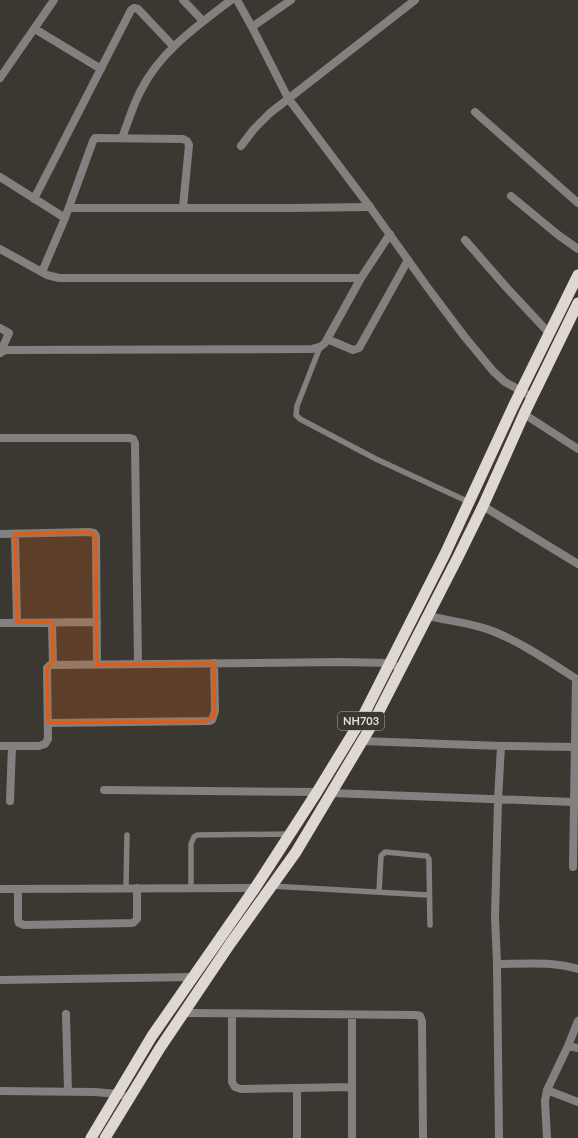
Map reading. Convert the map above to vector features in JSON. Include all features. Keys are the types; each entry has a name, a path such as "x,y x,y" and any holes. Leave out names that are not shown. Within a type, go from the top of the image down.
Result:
{"highway":[{"name":"NH703","path":"105,1138 123,1096 152,1036 255,888 362,720 445,554 521,391 578,275"},
{"name":"NH703","path":"91,1138 160,1048 230,944 296,852 362,741 401,669 483,506 524,414 578,303"}],"street":[{"path":"0,78 54,0"},
{"path":"183,0 203,21"},
{"path":"122,138 141,91 156,67 173,46 231,0"},
{"path":"236,0 252,27 288,98 408,260 483,360 505,382 532,397"},
{"path":"252,27 291,0"},
{"path":"241,146 254,129 270,113 415,0"},
{"path":"34,199 131,10 134,8 138,9 173,46"},
{"path":"35,29 101,69"},
{"path":"475,112 578,202"},
{"path":"42,272 69,208 92,141 95,138 183,139 187,141 189,145 183,207"},
{"path":"0,177 65,218"},
{"path":"512,196 557,234 578,249"},
{"path":"69,208 370,207"},
{"path":"0,353 5,350 312,349 320,347 325,343 361,278 390,234"},
{"path":"465,240 549,333"},
{"path":"0,249 47,275 59,278 361,278"},
{"path":"327,339 353,350 359,348 408,260"},
{"path":"0,328 9,333 0,353"},
{"path":"524,414 578,449"},
{"path":"0,438 133,439 135,443 138,664"},
{"path":"483,506 578,564"},
{"path":"0,534 94,533 96,536 97,665"},
{"path":"15,534 17,622"},
{"path":"428,616 477,626 494,632 524,646 577,679 573,867"},
{"path":"52,622 53,664"},
{"path":"0,623 97,622"},
{"path":"0,746 39,746 45,744 48,739 47,668 50,664 97,665 341,662 390,663 401,669"},
{"path":"48,723 208,722 212,720 215,711 214,663"},
{"path":"362,741 575,747"},
{"path":"10,801 12,746"},
{"path":"499,1138 495,917 501,746"},
{"path":"104,790 317,792"},
{"path":"331,793 574,802"},
{"path":"18,889 18,920 19,923 24,925 134,923 137,919 136,888"},
{"path":"0,889 255,888"},
{"path":"497,964 558,965 578,969"},
{"path":"0,980 193,977"},
{"path":"184,1013 232,1015 420,1016 422,1021 423,1138"},
{"path":"66,1014 68,1091"},
{"path":"232,1015 232,1082 235,1087 241,1089 351,1087"},
{"path":"352,1016 352,1138"},
{"path":"547,1138 545,1101 547,1090 578,1021"},
{"path":"568,1046 578,1048"},
{"path":"297,1088 297,1138"},
{"path":"547,1090 578,1102"},
{"path":"0,1091 68,1091 123,1096"}],"lane":[{"path":"320,347 297,406 296,415 300,419 376,459 469,502"},
{"path":"191,888 191,844 194,837 197,835 290,834"},
{"path":"126,888 127,835"},
{"path":"379,892 381,856 385,852 427,856 429,859 428,895 430,925"},
{"path":"271,886 428,895"}],"highlighted area":[{"path":"89,532 96,536 97,665 214,663 215,716 205,722 48,723 47,668 53,663 52,623 17,622 15,534"}]}
